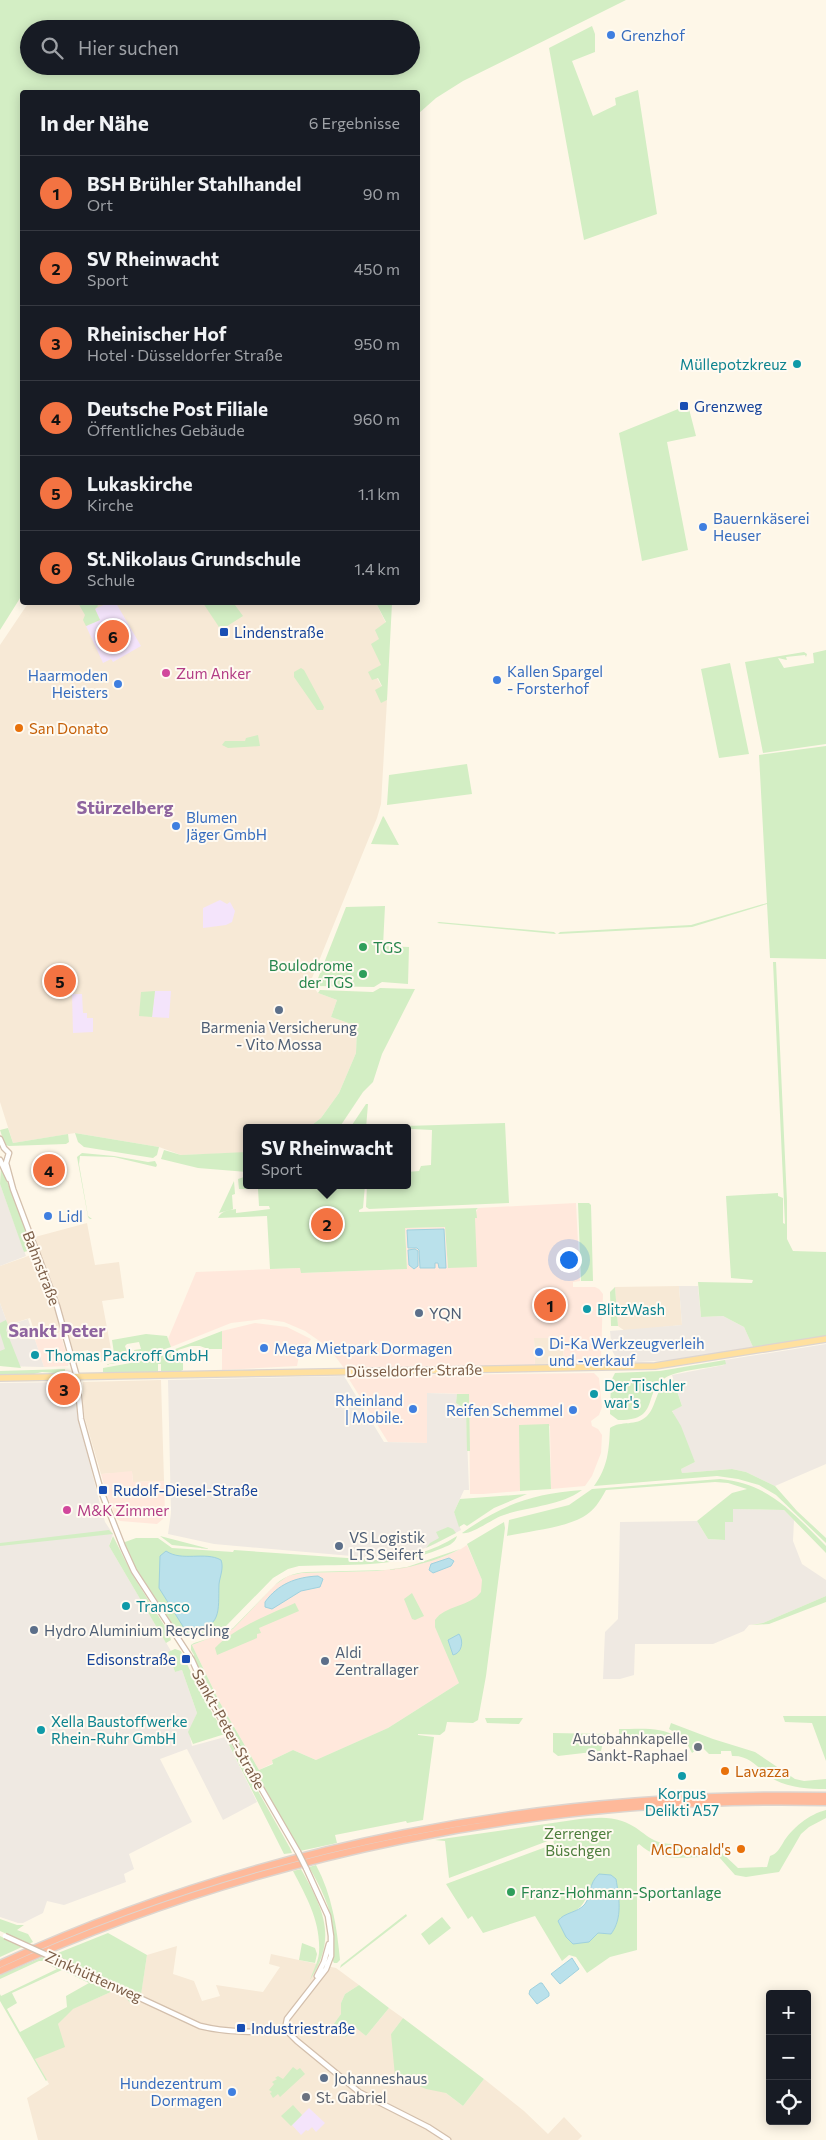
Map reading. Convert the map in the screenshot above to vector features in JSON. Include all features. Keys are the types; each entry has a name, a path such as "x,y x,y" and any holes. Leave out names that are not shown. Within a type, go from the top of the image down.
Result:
{"highway":[{"path":"0,1964 107,1919 192,1889 313,1854 434,1827 501,1816 637,1801 759,1795 826,1796"},
{"path":"0,1971 82,1935 194,1895 324,1858 435,1834 531,1818 657,1806 759,1802 826,1802"}],"main road":[{"name":"Düsseldorfer Straße","path":"0,1378 655,1366 826,1339"}],"street":[{"name":"Bahnstraße","path":"0,1139 2,1149 9,1153 2,1160 54,1298 77,1376 81,1419 101,1491 115,1528"},
{"name":"Sankt-Peter-Straße","path":"115,1528 134,1571 189,1656 209,1698 298,1852 324,1904 331,1936 329,1963 287,2018 285,2028"},
{"name":"Zinkhüttenweg","path":"0,1934 208,2028 274,2032 285,2028"},
{"path":"285,2028 297,2041 359,2092 428,2127 448,2140"}],"shaded area":[{"path":"27,605 377,605 386,623 379,639 381,665 377,678 382,687 381,702 387,700 381,804 310,983 318,993 337,1000 331,1017 357,1026 356,1053 339,1093 321,1118 313,1124 243,1124 243,1153 241,1153 181,1155 159,1147 75,1133 13,1143 0,1102 0,645"},
{"path":"104,605 117,605 141,646 113,662 111,659 103,663 86,626 100,620 95,609"},
{"path":"220,900 227,904 230,902 235,911 232,922 226,925 203,928 203,908"},
{"path":"155,991 171,991 169,1018 152,1017"},
{"path":"72,994 82,994 83,1013 87,1013 87,1018 93,1018 93,1032 73,1033"},
{"path":"0,1184 26,1256 0,1266"},
{"path":"576,1203 580,1281 573,1282 573,1287 595,1287 603,1294 601,1359 596,1364 564,1364 563,1338 534,1338 535,1365 344,1368 328,1347 305,1331 284,1322 263,1319 231,1323 171,1347 168,1339 196,1272 301,1268 301,1273 407,1269 405,1228 445,1227 448,1267 478,1208"},
{"path":"87,1223 95,1265 119,1262 124,1298 102,1301 113,1360 92,1363 88,1350 74,1353 67,1330 37,1340 30,1318 8,1325 0,1303 0,1266 31,1255 35,1237"},
{"path":"679,1286 682,1325 625,1331 618,1326 615,1287"},
{"path":"679,1286 698,1286 701,1317 723,1316 744,1327 753,1347 674,1360 618,1363 612,1350 610,1331 682,1325"},
{"path":"0,1303 8,1325 28,1319 44,1367 0,1366"},
{"name":"Mega Mietpark Dormagen","path":"255,1323 287,1327 311,1339 299,1356 297,1366 222,1370 222,1331"},
{"path":"60,1333 69,1362 68,1366 44,1367 35,1340"},
{"path":"534,1338 563,1338 564,1364 535,1365"},
{"path":"826,1344 826,1464 775,1486 746,1472 732,1469 682,1473 681,1469 695,1462 672,1410 682,1406 672,1375 724,1365 725,1360"},
{"path":"594,1373 599,1378 602,1407 599,1415 591,1421 592,1426 598,1429 602,1435 601,1453 592,1476 585,1486 551,1489 550,1426 520,1425 520,1491 483,1494 470,1494 469,1394 427,1393 427,1443 388,1442 347,1376"},
{"path":"344,1376 384,1442 427,1443 427,1393 457,1394 456,1403 466,1410 469,1490 464,1490 454,1512 461,1530 415,1552 375,1558 214,1544 168,1534 171,1513 168,1380"},
{"path":"161,1380 164,1481 133,1482 132,1472 101,1474 85,1419 83,1382"},
{"path":"73,1382 78,1418 99,1500 105,1522 113,1534 109,1546 171,1651 168,1652 175,1672 182,1670 197,1713 189,1732 192,1746 225,1737 257,1802 223,1820 187,1749 160,1759 192,1822 129,1854 134,1869 124,1874 126,1882 64,1905 47,1901 43,1913 23,1923 18,1923 0,1917 0,1383"},
{"path":"132,1471 133,1482 164,1481 165,1513 163,1519 157,1524 120,1521 117,1519 107,1496 101,1474"},
{"path":"733,1509 784,1510 794,1520 793,1541 802,1564 826,1580 826,1596 763,1623 749,1625 744,1631 713,1644 635,1644 634,1675 620,1679 603,1679 605,1632 618,1619 620,1522 697,1521 708,1539 724,1540 725,1522"},
{"path":"467,1545 486,1589 459,1683 388,1728 316,1760 293,1750 272,1760 273,1763 259,1770 219,1701 192,1645 233,1629 275,1585 288,1576 302,1573 377,1571 407,1567 443,1557"},
{"path":"177,1946 173,1974 194,1981 202,2001 220,1996 216,1985 263,1992 280,1967 269,1964 271,1954 336,1968 359,1985 345,1994 341,2003 341,2014 332,2028 346,2037 355,2026 366,2036 389,2008 403,2018 391,2034 446,2093 463,2106 484,2079 524,2111 548,2134 564,2117 582,2136 578,2140 38,2140 27,2098 49,2084 35,2059 58,2024 72,2009 113,1991 123,1994 127,1988 141,1994 147,1955"},
{"path":"309,2108 325,2123 316,2132 312,2127 301,2135 292,2125"}],"green space":[{"path":"0,0 626,0 463,81 436,98 420,112 420,90 20,90 20,598 0,630"},
{"path":"592,26 595,34 595,52 572,61 593,116 616,105 615,98 638,90 657,214 584,240 549,48"},
{"path":"688,405 696,436 667,442 688,550 642,561 619,433"},
{"path":"79,605 97,605 95,609 100,620 86,626 83,620 85,615"},
{"path":"204,605 235,605 243,616 221,630"},
{"path":"377,605 392,605 387,700 381,703 375,690 382,686 378,678 372,680 368,672 381,665 371,644 379,639 375,630 386,622"},
{"path":"826,650 826,744 763,753 745,662 804,652 807,654 806,657 805,655 786,657 787,660 778,658 784,668 814,663 813,653"},
{"path":"730,663 749,754 719,758 701,669"},
{"path":"301,668 304,670 324,707 323,710 317,710 294,677 294,672"},
{"path":"258,735 260,746 228,748 222,745 225,741 245,741 246,738"},
{"path":"826,746 826,959 770,958 767,904 692,927 558,934 560,932 691,925 767,903 759,755"},
{"path":"467,764 472,794 387,805 389,775"},
{"path":"384,817 399,845 371,844"},
{"name":"TGS","path":"385,906 383,946 409,947 408,984 382,982 374,987 315,986 346,907"},
{"path":"437,923 554,932 556,934"},
{"path":"773,962 776,962 787,1201 787,1239 793,1251 826,1252 826,1336 753,1347 744,1327 723,1316 701,1317 698,1282 752,1283 753,1280 731,1278 726,1196 778,1193 778,1196 783,1198 783,1223 785,1224"},
{"path":"380,988 415,989 382,1054 373,1082 363,1092 342,1124 313,1124 321,1118 339,1093 356,1053 357,1026 331,1017 337,1000 318,993 320,990 373,992"},
{"path":"155,991 152,1017 139,1016 141,992"},
{"path":"366,1104 368,1104 366,1124 353,1124"},
{"path":"505,1123 509,1203 369,1209 366,1207 367,1189 411,1189 411,1172 419,1171 421,1166 431,1165 432,1130 411,1129 411,1126"},
{"path":"8,1128 13,1143 68,1134 69,1142 66,1144 9,1146 5,1145 0,1130"},
{"path":"75,1133 159,1147 157,1155 153,1158 84,1147 78,1142"},
{"path":"164,1150 181,1155 243,1152 243,1172 198,1168 161,1159"},
{"path":"82,1153 114,1156 148,1162 155,1161 157,1165 156,1167 114,1157 80,1156 79,1164 88,1216 92,1219 90,1219 88,1217 77,1157"},
{"path":"1,1166 32,1245 29,1246 31,1250 24,1252 0,1184"},
{"path":"243,1177 243,1189 239,1189 238,1179"},
{"path":"234,1181 233,1209 219,1213"},
{"path":"258,1189 365,1189 363,1208 359,1212 478,1208 476,1210 477,1218 475,1218 477,1267 448,1268 445,1227 405,1228 407,1269 301,1273 300,1268 270,1269 267,1216 218,1218 223,1212 236,1209 236,1213 270,1209 269,1206 259,1206"},
{"path":"578,1203 589,1203 591,1205 593,1281 581,1281"},
{"path":"615,1287 618,1326 611,1326 610,1292"},
{"path":"6,1320 8,1325 6,1330 21,1368 0,1366 0,1351 5,1349 0,1333 0,1323"},
{"path":"222,1331 222,1349 191,1346 178,1350 179,1354 183,1354 183,1370 179,1372 161,1372 161,1364 158,1364 158,1372 103,1372 103,1368 147,1360"},
{"path":"146,1334 167,1336 171,1347 128,1361 104,1365 130,1359 135,1354 134,1350 141,1349 139,1342 127,1344 125,1346 129,1357 115,1360 112,1340"},
{"path":"725,1360 726,1364 686,1371 665,1378 658,1384 646,1411 640,1416 618,1420 610,1414 611,1381 615,1373 660,1371"},
{"path":"65,1369 67,1374 42,1372 30,1375 0,1375 0,1371"},
{"path":"673,1379 682,1406 672,1411 681,1426 695,1462 681,1469 682,1473 732,1469 746,1472 775,1486 797,1511 826,1538 826,1543 776,1495 759,1485 738,1479 717,1476 594,1486 605,1465 610,1428 619,1424 633,1423 647,1416 663,1385"},
{"path":"457,1394 469,1394 470,1451 467,1451 466,1410 456,1403"},
{"path":"549,1424 551,1489 520,1491 519,1425"},
{"path":"720,1479 753,1487 779,1502 826,1546 826,1553 784,1510 733,1509 733,1522 725,1522 725,1540 708,1539 697,1521 732,1493 747,1489 728,1483 715,1482 606,1490 594,1509 575,1521 556,1527 507,1536 509,1520 569,1505 592,1489"},
{"path":"582,1490 563,1500 501,1516 470,1532 462,1533 491,1515 519,1502 548,1494"},
{"path":"527,1494 494,1508 467,1526 464,1524 459,1527 454,1512 460,1499"},
{"path":"504,1522 505,1528 486,1676 478,1720 473,1723 447,1722 445,1731 440,1735 418,1734 434,1737 423,1820 407,1823 406,1821 335,1835 337,1843 300,1851 211,1697 193,1657 191,1645 209,1638 192,1645 219,1701 259,1770 273,1764 272,1760 293,1750 316,1760 388,1728 459,1683 435,1627 435,1620 445,1611 471,1601 481,1592 482,1580 467,1544"},
{"path":"448,1527 456,1533 426,1548 430,1543 439,1538 436,1532"},
{"path":"109,1530 113,1534 0,1546 0,1543"},
{"path":"113,1536 132,1574 169,1633 171,1640 166,1643 109,1546"},
{"path":"160,1536 210,1549 172,1545"},
{"path":"457,1536 453,1543 448,1546 406,1559 370,1564 299,1566 288,1569 273,1578 226,1626 187,1638 180,1636 134,1565 124,1544 136,1538 158,1538 172,1548 233,1552 234,1550 376,1560 418,1554 448,1542"},
{"path":"460,1549 426,1563 404,1568 386,1570 407,1567"},
{"path":"386,1570 302,1573 289,1576 306,1572"},
{"path":"274,1586 233,1629 228,1631 233,1628"},
{"path":"412,1593 424,1616 415,1620 412,1619 404,1599"},
{"path":"826,1596 826,1602 769,1624 751,1625 763,1623"},
{"path":"295,1603 299,1611 259,1628 261,1633 257,1634 257,1638 217,1655 215,1648 231,1634"},
{"path":"175,1649 181,1651 202,1696 225,1734 193,1744 188,1732 197,1713 182,1670 175,1672 168,1652"},
{"path":"783,1716 826,1716 826,1761 812,1723 785,1722"},
{"path":"485,1718 523,1718 519,1724 487,1723"},
{"path":"671,1723 755,1752 795,1779 804,1781 826,1779 826,1789 800,1788 781,1783 745,1758 732,1756 731,1751 721,1751 721,1754 709,1754 699,1744 696,1744 694,1747 696,1750 692,1753 684,1738 669,1729"},
{"path":"619,1729 657,1730 671,1733 677,1737 626,1738 626,1734 619,1734"},
{"path":"553,1733 607,1734 607,1740 603,1742 601,1751 558,1756 553,1752"},
{"path":"227,1736 292,1853 284,1854 225,1737"},
{"name":"Zerrenger Büschgen","path":"826,1810 826,1818 809,1827 801,1834 779,1872 746,1877 735,1875 719,1857 667,1857 648,1851 639,1844 637,1846 637,1950 610,1957 587,1973 576,1957 569,1955 562,1961 535,1916 483,1933 472,1916 468,1919 446,1884 554,1844 553,1839 449,1878 445,1841 435,1840 580,1819 606,1818 617,1819 630,1824 652,1839 666,1844 675,1844 676,1848 686,1851 720,1851 738,1868 767,1867 770,1856 778,1851 786,1838 801,1823","holes":["591,1885 618,1893 619,1909 611,1934 598,1933 589,1942 560,1918 577,1910 584,1903"]},
{"path":"316,1865 322,1876 333,1911 340,1960 337,1963 334,1963 332,1956 333,1932 328,1906 309,1867"},
{"path":"301,1869 316,1897 324,1923 325,1937 323,1950 319,1965 310,1980 317,1963 319,1942 312,1910 293,1871"},
{"path":"406,1914 407,1916 340,1968 341,1965"},
{"path":"442,1917 451,1928 429,1945 421,1934"},
{"path":"0,1919 17,1925 24,1925 17,1930 28,1934 33,1942 29,1944 0,1931"},
{"path":"108,1933 147,1955 141,1995 53,1955"},
{"path":"0,1936 22,1947 0,1957"},
{"path":"302,1943 315,1948 317,1954 315,1963 299,1960"},
{"path":"43,1957 133,1996 135,2001 131,2004 123,1994 113,1991 73,2009 58,2024 65,2047 35,2059 46,2081 0,2001 0,1994 1,1996 57,1969 43,1961 39,1961 0,1979 0,1975","holes":["62,1970 89,1983 66,1996 67,2007 20,2032 7,2009 17,2003 12,1993"]},
{"path":"359,1985 389,2008 366,2036 355,2027 346,2037 331,2028 341,2014 341,2003 345,1994"},
{"path":"403,2018 484,2079 463,2106 446,2093 426,2089 395,2076 391,2034"},
{"path":"293,2067 297,2070 300,2068 305,2074 280,2097 278,2094 273,2098 270,2093 272,2092 269,2090 274,2084 272,2082 278,2076 283,2079"},
{"path":"293,2105 302,2115 291,2126 281,2116"}],"water":[{"path":"444,1229 446,1268 439,1268 438,1263 435,1263 435,1268 420,1268 419,1250 417,1248 408,1248 407,1230"},
{"path":"415,1249 418,1251 418,1266 414,1269 409,1265 408,1250"},
{"path":"166,1551 179,1556 208,1556 221,1560 222,1569 219,1584 218,1610 213,1622 207,1627 187,1631 159,1588 160,1556"},
{"path":"449,1558 454,1561 451,1566 433,1573 429,1570 431,1564"},
{"path":"318,1576 323,1579 320,1587 301,1591 272,1609 265,1607 265,1602 282,1586 302,1578"},
{"path":"459,1634 461,1646 458,1652 453,1655 448,1640"},
{"path":"599,1874 611,1875 616,1879 619,1914 615,1928 611,1934 598,1933 589,1942 573,1944 566,1937 558,1921 585,1904 593,1882"},
{"path":"572,1958 579,1969 560,1984 551,1974"},
{"path":"540,1983 549,1993 549,1996 537,2004 529,1994 530,1990"}],"place":[{"name":"Grenzhof","path":"611,35"},
{"name":"Müllepotzkreuz","path":"797,364"},
{"name":"Grenzweg","path":"684,406"},
{"name":"Bauernkäserei Heuser","path":"703,527"},
{"name":"Lindenstraße","path":"224,632"},
{"name":"St.Nikolaus Grundschule","path":"113,636"},
{"name":"Zum Anker","path":"166,673"},
{"name":"Kallen Spargel - Forsterhof","path":"497,680"},
{"name":"Haarmoden Heisters","path":"118,684"},
{"name":"San Donato","path":"19,728"},
{"name":"Blumen Jäger GmbH","path":"176,826"},
{"name":"TGS","path":"363,947"},
{"name":"Boulodrome der TGS","path":"363,974"},
{"name":"Lukaskirche","path":"60,981"},
{"name":"Barmenia Versicherung - Vito Mossa","path":"279,1010"},
{"name":"Deutsche Post Filiale","path":"49,1170"},
{"name":"Lidl","path":"48,1216"},
{"name":"SV Rheinwacht","path":"327,1224"},
{"name":"BSH Brühler Stahlhandel","path":"550,1305"},
{"name":"BlitzWash","path":"587,1309"},
{"name":"YQN","path":"419,1313"},
{"name":"Mega Mietpark Dormagen","path":"264,1348"},
{"name":"Di-Ka Werkzeugverleih und -verkauf","path":"539,1352"},
{"name":"Thomas Packroff GmbH","path":"35,1355"},
{"name":"Rheinischer Hof","path":"64,1389"},
{"name":"Der Tischler war's","path":"594,1394"},
{"name":"Rheinland | Mobile.","path":"413,1409"},
{"name":"Reifen Schemmel","path":"573,1410"},
{"name":"Rudolf-Diesel-Straße","path":"103,1490"},
{"name":"M&K Zimmer","path":"67,1510"},
{"name":"VS Logistik LTS Seifert","path":"339,1546"},
{"name":"Transco","path":"126,1606"},
{"name":"Hydro Aluminium Recycling","path":"34,1630"},
{"name":"Edisonstraße","path":"186,1659"},
{"name":"Aldi Zentrallager","path":"325,1661"},
{"name":"Xella Baustoffwerke Rhein-Ruhr GmbH","path":"41,1730"},
{"name":"Autobahnkapelle Sankt-Raphael","path":"698,1747"},
{"name":"Lavazza","path":"725,1771"},
{"name":"Korpus Delikti A57","path":"682,1776"},
{"name":"McDonald's","path":"741,1849"},
{"name":"Franz-Hohmann-Sportanlage","path":"511,1892"},
{"name":"Industriestraße","path":"241,2028"},
{"name":"Johanneshaus","path":"324,2078"},
{"name":"Hundezentrum Dormagen","path":"232,2092"},
{"name":"St. Gabriel","path":"306,2097"}],"district":[{"name":"Stürzelberg","path":"125,807"},
{"name":"Sankt Peter","path":"57,1330"}]}
